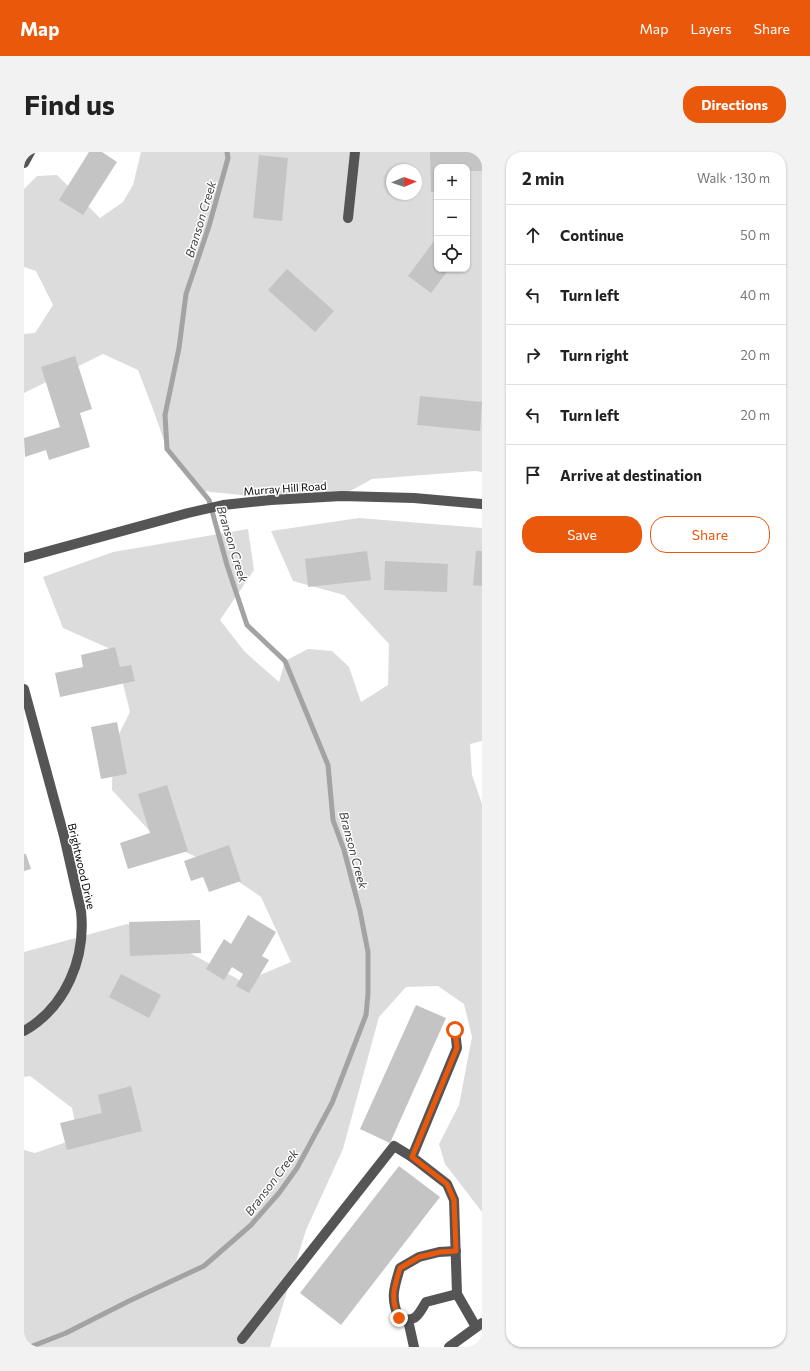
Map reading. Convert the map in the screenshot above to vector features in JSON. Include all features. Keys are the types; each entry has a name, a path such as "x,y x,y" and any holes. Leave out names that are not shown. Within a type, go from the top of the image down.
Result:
{"street":[{"path":"24,163 30,152"},
{"path":"348,218 355,152"},
{"name":"Murray Hill Road","path":"24,558 188,512 223,505 271,500 342,496 414,498 482,504"},
{"name":"Brightwood Drive","path":"24,689 64,836 81,911 82,923 79,959 70,981 51,1011 33,1026 24,1031"},
{"path":"412,1157 457,1048 455,1030"},
{"path":"242,1339 394,1146 412,1157 447,1184 454,1200 457,1294 479,1325 449,1347"},
{"path":"456,1251 440,1252 419,1257 400,1268 394,1288 394,1307 399,1318 408,1320 416,1318 426,1302 457,1294"},
{"path":"408,1320 414,1347"}],"shaded area":[{"path":"141,152 482,152 482,472 475,471 372,479 343,495 309,502 202,491 167,449 138,370 103,354 24,393 24,334 35,333 53,305 36,271 24,267 24,189 37,176 57,175 100,218 123,202 133,185"},
{"path":"359,518 482,528 482,741 470,744 472,775 482,804 482,1212 445,1164 439,1144 459,1105 472,1037 464,1004 438,986 406,987 379,1017 343,1149 306,1230 270,1347 24,1347 24,1150 35,1153 78,1138 72,1108 30,1076 24,1077 24,952 127,924 168,941 243,982 291,962 261,897 214,865 157,839 112,790 113,746 130,712 115,651 63,628 43,577 113,552 248,529 254,570 220,620 245,652 279,682 285,661 308,649 332,651 349,667 361,702 388,685 389,644 344,595 293,581 271,531"}],"building":[{"path":"89,152 102,152 117,162 83,215 59,200"},
{"path":"430,152 482,152 482,171 470,171 470,164 434,164 434,192 431,192"},
{"path":"259,155 288,158 282,221 253,218"},
{"path":"434,241 434,272 447,272 431,293 408,276"},
{"path":"287,269 334,311 315,332 268,290"},
{"path":"75,356 92,409 80,413 90,447 49,460 46,450 25,457 24,438 60,427 41,367"},
{"path":"420,396 482,402 480,431 417,425"},
{"path":"367,551 371,580 308,587 305,559"},
{"path":"476,551 482,551 482,586 473,585"},
{"path":"385,561 448,564 447,592 384,590"},
{"path":"115,647 120,667 131,665 135,681 60,697 55,673 83,667 81,655"},
{"path":"117,722 127,774 101,779 91,727"},
{"path":"167,785 188,851 128,869 120,843 150,833 138,794"},
{"path":"229,845 241,881 209,892 203,877 191,881 184,861"},
{"path":"24,854 26,854 31,869 24,871"},
{"path":"248,915 276,932 262,956 269,960 249,993 236,986 243,974 232,967 224,980 206,969 224,939 231,944"},
{"path":"200,920 201,953 130,956 129,922"},
{"path":"121,974 161,995 149,1018 109,997"},
{"path":"416,1005 446,1018 390,1143 360,1129"},
{"path":"131,1086 142,1131 67,1150 60,1123 102,1113 98,1095"},
{"path":"399,1166 440,1197 341,1325 300,1293"}],"waterway":[{"name":"Branson Creek","path":"30,1347 66,1333 129,1301 204,1266 251,1225 279,1193 297,1168 332,1103 366,1015 368,994 368,952 360,911 344,850 333,820 328,765 285,661 247,625 227,565 209,500 167,449 165,415 179,348 186,294 209,226 228,158 227,152"}],"route":[{"path":"399,1318 394,1307 394,1288 400,1268 419,1257 440,1252 456,1251 454,1200 447,1184 412,1157 457,1048 455,1030"}]}
